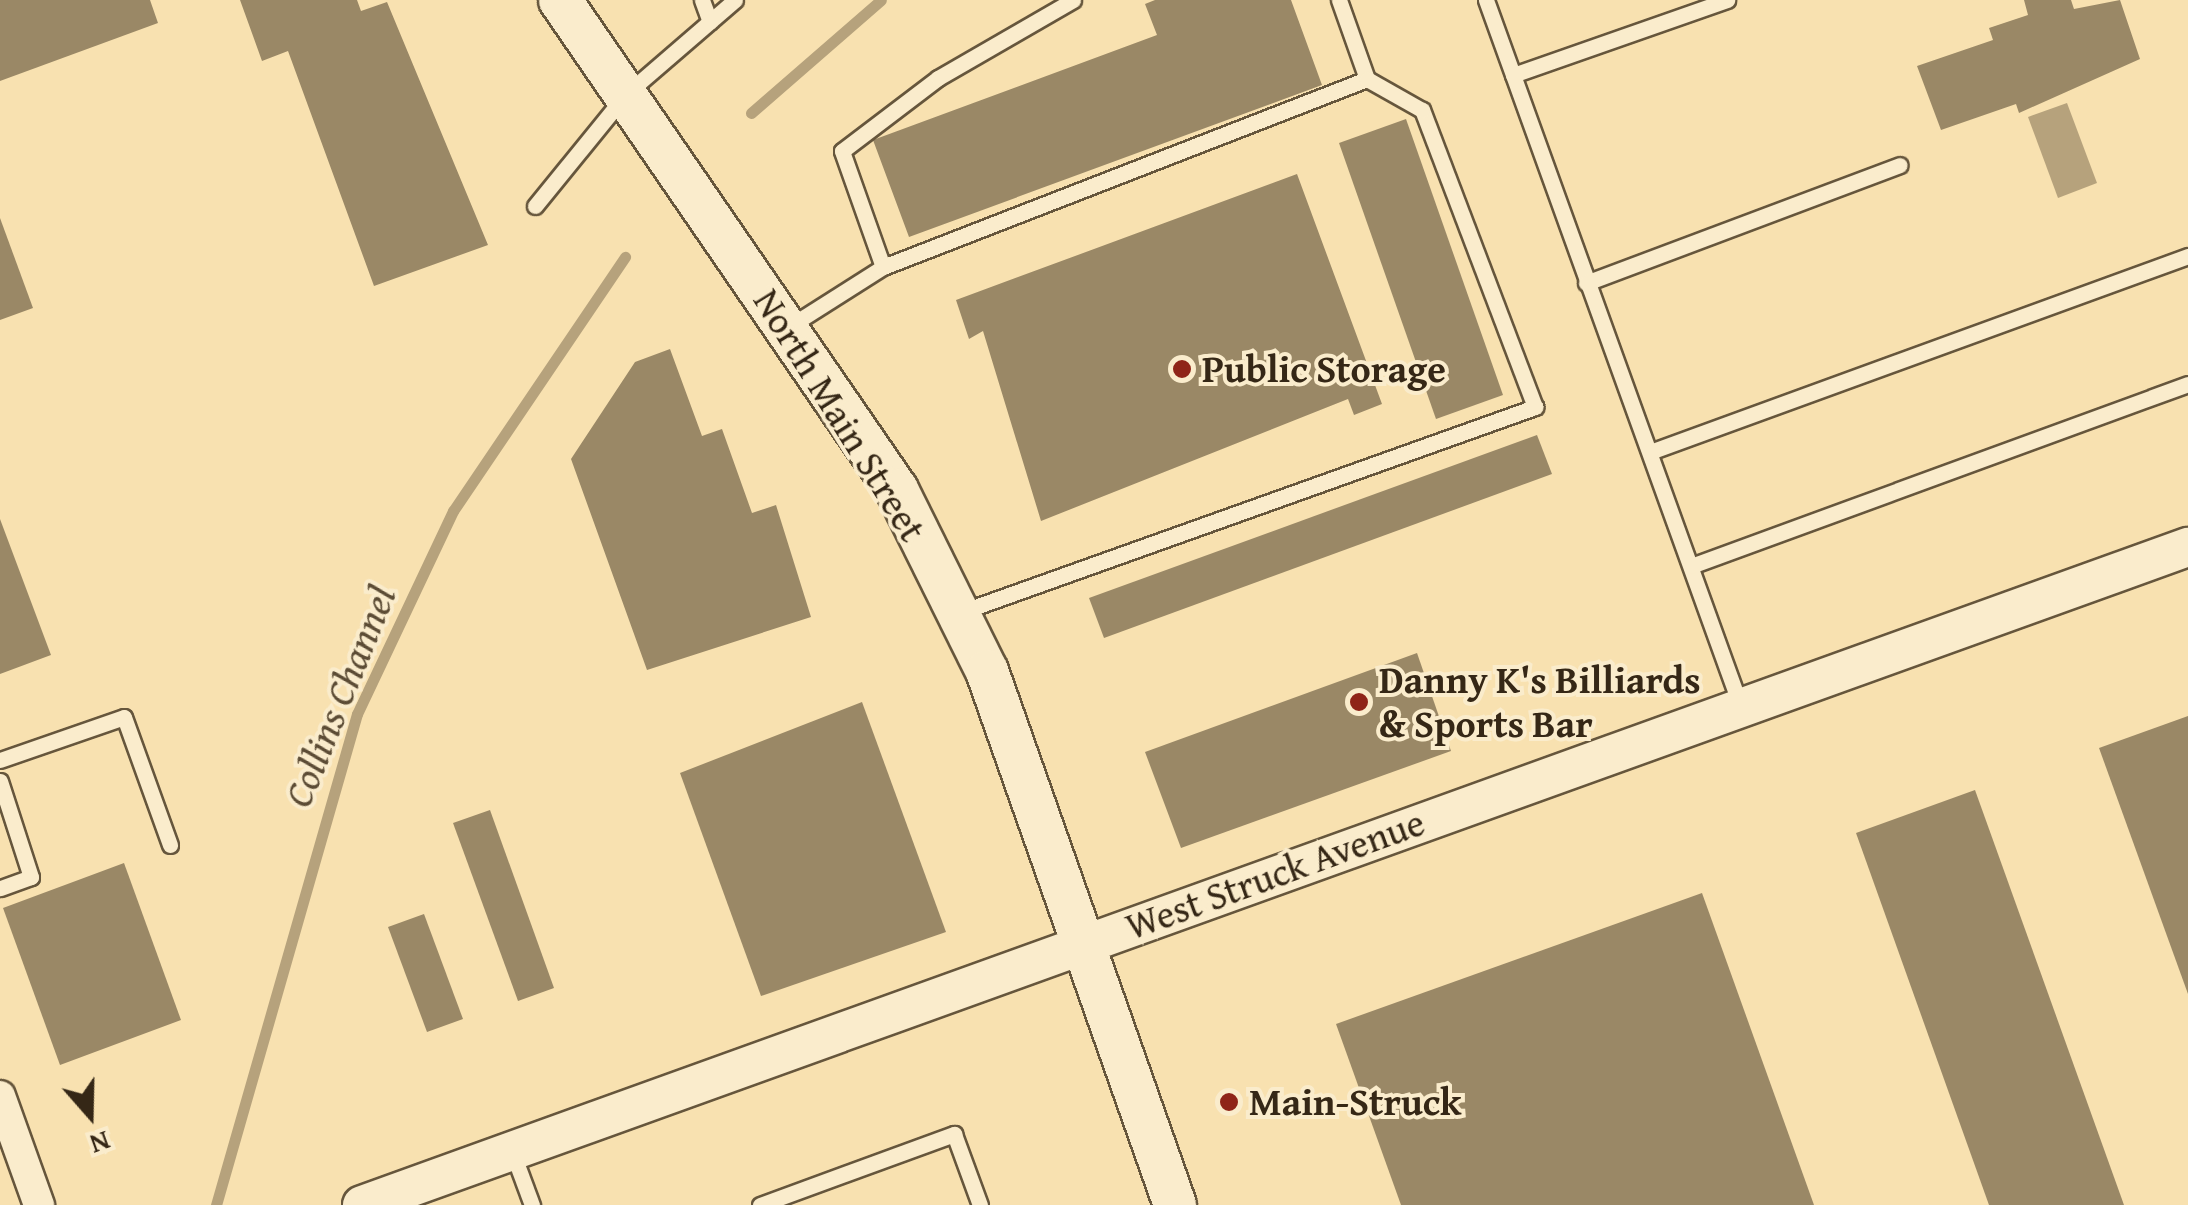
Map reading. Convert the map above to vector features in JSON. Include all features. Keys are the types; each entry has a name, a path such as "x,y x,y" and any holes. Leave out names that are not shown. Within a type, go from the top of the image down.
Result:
{"main road":[{"name":"North Main Street","path":"560,0 897,490 958,613 1175,1205"}],"street":[{"name":"West Struck Avenue","path":"362,1205 404,1198 512,1151 1081,943 2188,546"},
{"path":"0,1096 39,1205"}],"lane":[{"path":"702,0 710,22"},
{"path":"535,206 626,94 736,0"},
{"path":"884,267 842,150 938,78 1074,0"},
{"path":"958,613 1535,407 1422,110 1366,79 1339,0"},
{"path":"1486,0 1741,707"},
{"path":"1512,75 1727,0"},
{"path":"787,328 884,267 1366,79"},
{"path":"1586,283 1900,165"},
{"path":"1650,452 2188,256"},
{"path":"1691,566 2188,384"},
{"path":"0,760 124,716 170,845"},
{"path":"0,781 31,877 0,888"},
{"path":"760,1205 954,1134 980,1205"},
{"path":"512,1151 532,1205"}],"shaded area":[{"path":"2067,103 2097,183 2058,198 2028,117"}],"building":[{"path":"0,0 150,0 158,23 0,81"},
{"path":"240,0 357,0 361,11 387,2 488,245 374,286 288,51 262,61"},
{"path":"1155,0 1291,0 1322,85 909,237 873,140 1157,35 1145,4"},
{"path":"2024,0 2071,0 2074,9 2120,0 2140,59 2019,113 2016,104 1941,130 1917,66 1993,40 1989,28 2028,15"},
{"path":"1406,119 1503,395 1436,419 1339,143"},
{"name":"Public Storage","path":"1297,174 1382,404 1354,415 1348,399 1041,521 983,331 969,339 956,300"},
{"path":"0,218 33,308 0,320"},
{"path":"670,349 702,436 722,429 752,513 776,505 811,617 647,670 571,459 635,362"},
{"path":"1537,435 1552,474 1104,638 1089,598"},
{"path":"0,519 51,655 0,674"},
{"name":"Danny K's Billiards & Sports Bar","path":"1417,653 1451,751 1181,848 1145,752"},
{"path":"862,702 946,932 761,996 680,773"},
{"path":"2188,716 2188,994 2099,748"},
{"path":"1975,790 2124,1205 1989,1205 1856,833"},
{"path":"490,810 554,988 518,1001 453,823"},
{"path":"124,863 181,1020 60,1065 3,908"},
{"path":"1702,893 1814,1205 1401,1205 1336,1024"},
{"path":"424,914 463,1019 427,1032 388,927"}],"waterway":[{"name":"Collins Channel","path":"751,113 881,0"},
{"name":"Collins Channel","path":"216,1205 357,714 453,511 625,257"}],"place":[{"name":"Public Storage","path":"1182,369"},
{"name":"Danny K's Billiards & Sports Bar","path":"1359,702"},
{"name":"Main-Struck","path":"1229,1102"}]}
